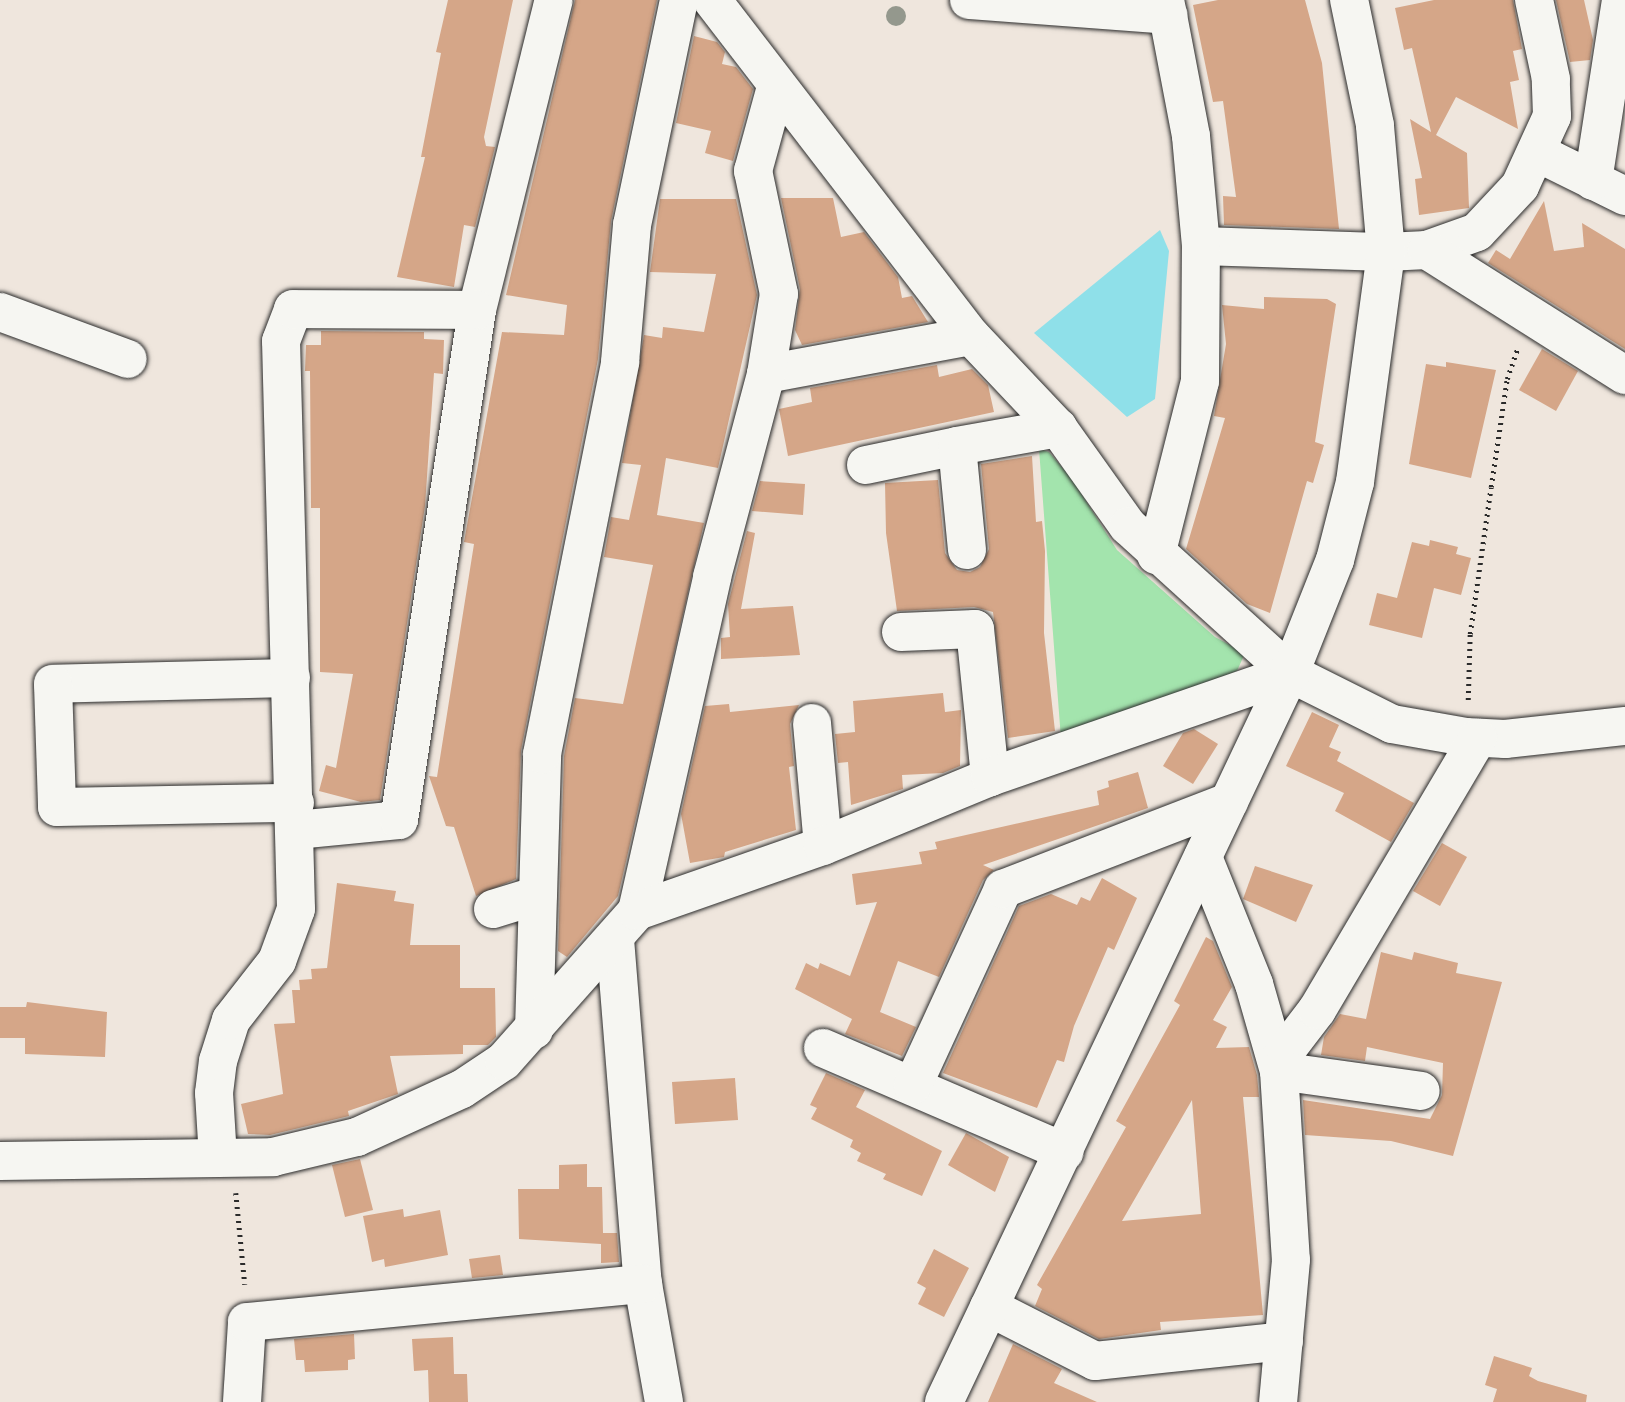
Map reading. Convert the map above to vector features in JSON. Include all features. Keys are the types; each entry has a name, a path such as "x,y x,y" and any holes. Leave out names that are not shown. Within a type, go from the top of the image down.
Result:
{"street":[{"path":"291,678 53,684 57,807 399,820 477,310 554,0"},
{"path":"534,1030 542,754 620,362 632,225 679,0"},
{"path":"712,0 776,87 971,336 1058,428 1156,555 1290,673 1392,724 1472,738 1625,726"},
{"path":"969,0 1166,8 1191,136 1201,246 1200,381 1156,555"},
{"path":"944,1402 1065,1152 1290,673 1335,560 1355,482 1386,252 1375,125 1349,0"},
{"path":"1201,246 1386,252 1427,250 1477,232 1500,212 1538,153 1552,116 1552,79 1534,0"},
{"path":"1538,153 1609,188 1621,24"},
{"path":"664,1402 643,1284 626,925 712,577 766,374 779,294 753,171 776,87"},
{"path":"1427,250 1625,375"},
{"path":"225,1158 214,1093 218,1060 231,1020 277,961 289,936 296,909 281,341 293,309 477,310"},
{"path":"0,312 128,359"},
{"path":"766,374 971,336"},
{"path":"866,465 1058,428"},
{"path":"957,446 967,550"},
{"path":"901,632 975,629 990,777"},
{"path":"0,1161 273,1157 357,1137 462,1089 504,1060 534,1030 626,925 990,777 1290,673"},
{"path":"812,723 823,846"},
{"path":"1279,1066 1317,1010 1472,738"},
{"path":"913,1085 1003,889 1229,802"},
{"path":"1203,857 1279,1066 1291,1261 1278,1402"},
{"path":"493,909 538,895"},
{"path":"823,1048 1065,1152"},
{"path":"1279,1066 1420,1091"},
{"path":"242,1402 247,1322 643,1284"},
{"path":"989,1307 1095,1361 1284,1341"}],"path":[{"path":"1472,738 1470,634 1507,379 1529,316"},
{"path":"225,1158 247,1322"}],"green space":[{"path":"1039,449 1049,452 1072,479 1117,550 1215,637 1245,653 1237,671 1061,739"}],"water":[{"path":"1160,230 1169,251 1155,399 1127,417 1034,333"}],"building":[{"path":"448,0 513,0 484,137 486,146 495,147 475,227 464,225 454,287 397,277 425,157 421,157 441,53 436,52"},
{"path":"575,0 657,0 611,221 598,359 521,750 516,879 476,896 454,827 446,826 429,776 437,777 474,544 464,542 502,332 564,335 567,305 506,295"},
{"path":"1218,0 1305,0 1322,63 1339,229 1224,225 1223,196 1236,197 1223,101 1213,102 1193,5"},
{"path":"1434,0 1513,0 1522,49 1513,51 1519,80 1510,82 1518,129 1456,97 1436,135 1467,153 1469,208 1419,215 1415,179 1422,178 1410,119 1431,132 1412,48 1404,50 1395,8"},
{"path":"1556,0 1584,0 1593,40 1590,60 1570,62"},
{"path":"694,36 717,42 725,52 722,64 736,67 753,89 733,161 705,153 711,131 676,123"},
{"path":"781,198 833,198 841,237 864,232 898,277 902,298 912,296 928,322 802,345 795,330 800,289"},
{"path":"660,199 736,199 757,295 718,468 666,458 657,515 704,523 618,896 567,957 558,951 564,756 575,698 623,704 653,565 604,557 611,517 629,520 641,465 622,463 644,335 662,338 663,327 704,332 716,274 650,272"},
{"path":"1544,201 1554,251 1584,247 1582,223 1625,249 1625,349 1488,263 1496,250 1510,259"},
{"path":"1264,297 1327,299 1336,304 1315,442 1324,445 1313,483 1307,481 1270,613 1247,604 1186,549 1225,418 1214,416 1226,344 1222,305 1264,309"},
{"path":"321,331 424,332 424,339 444,340 443,374 434,373 425,506 380,800 361,802 319,791 326,765 336,768 353,674 320,672 320,508 311,508 310,371 305,371 306,345 321,345"},
{"path":"1542,349 1578,371 1556,411 1519,390"},
{"path":"1446,362 1496,370 1471,478 1409,464 1426,364 1446,367"},
{"path":"937,365 939,377 972,369 988,385 994,412 788,456 779,409 812,402 810,388"},
{"path":"1032,456 1036,522 1042,521 1045,551 1044,633 1055,731 1008,738 993,612 974,607 897,611 886,533 885,483 938,480 945,553 957,570 970,572 980,567 989,549 981,464"},
{"path":"760,481 805,484 803,515 752,511"},
{"path":"747,531 755,533 741,609 793,606 800,655 721,659 721,638 730,637 728,604"},
{"path":"1430,540 1458,547 1456,554 1471,558 1461,595 1434,588 1422,638 1369,625 1377,593 1397,598 1412,542 1429,546"},
{"path":"943,693 945,712 961,710 960,766 943,773 902,775 903,789 851,805 848,762 838,763 835,734 855,732 853,701"},
{"path":"729,704 730,712 799,705 790,724 794,766 789,767 796,830 725,852 724,857 690,863 681,814 705,706"},
{"path":"1312,712 1339,725 1329,747 1341,752 1337,761 1414,803 1391,842 1335,811 1344,793 1286,766"},
{"path":"1194,729 1218,744 1193,784 1163,766 1183,733"},
{"path":"1138,772 1148,808 983,865 994,870 983,880 939,977 898,961 880,1012 916,1027 902,1056 845,1034 852,1019 795,989 806,963 818,969 820,963 850,976 877,902 856,905 852,874 922,864 919,852 937,849 935,842 1099,805 1097,791 1109,787 1108,781"},
{"path":"1442,843 1467,857 1440,906 1413,891"},
{"path":"1255,866 1313,885 1296,922 1243,899"},
{"path":"1102,878 1137,898 1114,950 1108,947 1074,1026 1064,1062 1057,1060 1037,1108 943,1073 1019,906 1051,894 1077,905 1081,897 1090,901"},
{"path":"337,883 396,891 394,901 414,904 410,945 460,945 460,988 495,988 496,1037 488,1045 463,1045 463,1054 390,1056 398,1094 348,1111 349,1116 270,1135 248,1134 241,1104 283,1094 274,1024 295,1023 292,990 300,990 299,980 312,979 311,969 327,968"},
{"path":"1206,937 1213,941 1232,987 1213,1020 1227,1027 1216,1048 1249,1047 1257,1075 1259,1097 1243,1097 1263,1315 1160,1322 1161,1330 1099,1339 1035,1306 1042,1289 1037,1285 1126,1127 1116,1121 1180,1005 1174,1001","holes":["1192,1100 1201,1214 1122,1221"]},
{"path":"1381,952 1412,960 1414,952 1458,963 1456,973 1502,982 1453,1156 1391,1141 1305,1135 1303,1100 1430,1119 1442,1095 1443,1063 1367,1047 1365,1061 1321,1055 1324,1037 1340,1014 1366,1019"},
{"path":"27,1002 107,1012 105,1057 25,1054 25,1038 0,1038 0,1007 26,1007"},
{"path":"826,1073 865,1090 856,1107 942,1151 922,1196 883,1179 886,1174 857,1161 861,1153 850,1147 853,1140 811,1119 817,1108 810,1105"},
{"path":"735,1078 738,1120 675,1124 672,1082"},
{"path":"966,1133 1009,1157 995,1192 948,1165"},
{"path":"360,1159 373,1210 345,1217 332,1165"},
{"path":"587,1164 587,1187 602,1187 603,1233 617,1233 619,1262 601,1263 601,1244 519,1239 518,1189 559,1189 559,1165"},
{"path":"403,1209 404,1217 440,1210 448,1255 385,1267 384,1259 372,1262 363,1216"},
{"path":"934,1249 969,1268 944,1317 918,1304 926,1288 917,1283"},
{"path":"500,1255 503,1275 472,1278 469,1259"},
{"path":"354,1334 355,1359 348,1360 348,1370 305,1372 304,1360 296,1360 294,1339"},
{"path":"453,1337 454,1374 467,1374 468,1402 429,1402 428,1370 414,1371 412,1339"},
{"path":"1013,1344 1062,1369 1054,1383 1097,1402 988,1402"},
{"path":"1494,1356 1532,1368 1529,1376 1538,1381 1587,1395 1586,1402 1493,1402 1497,1389 1485,1385"}]}
